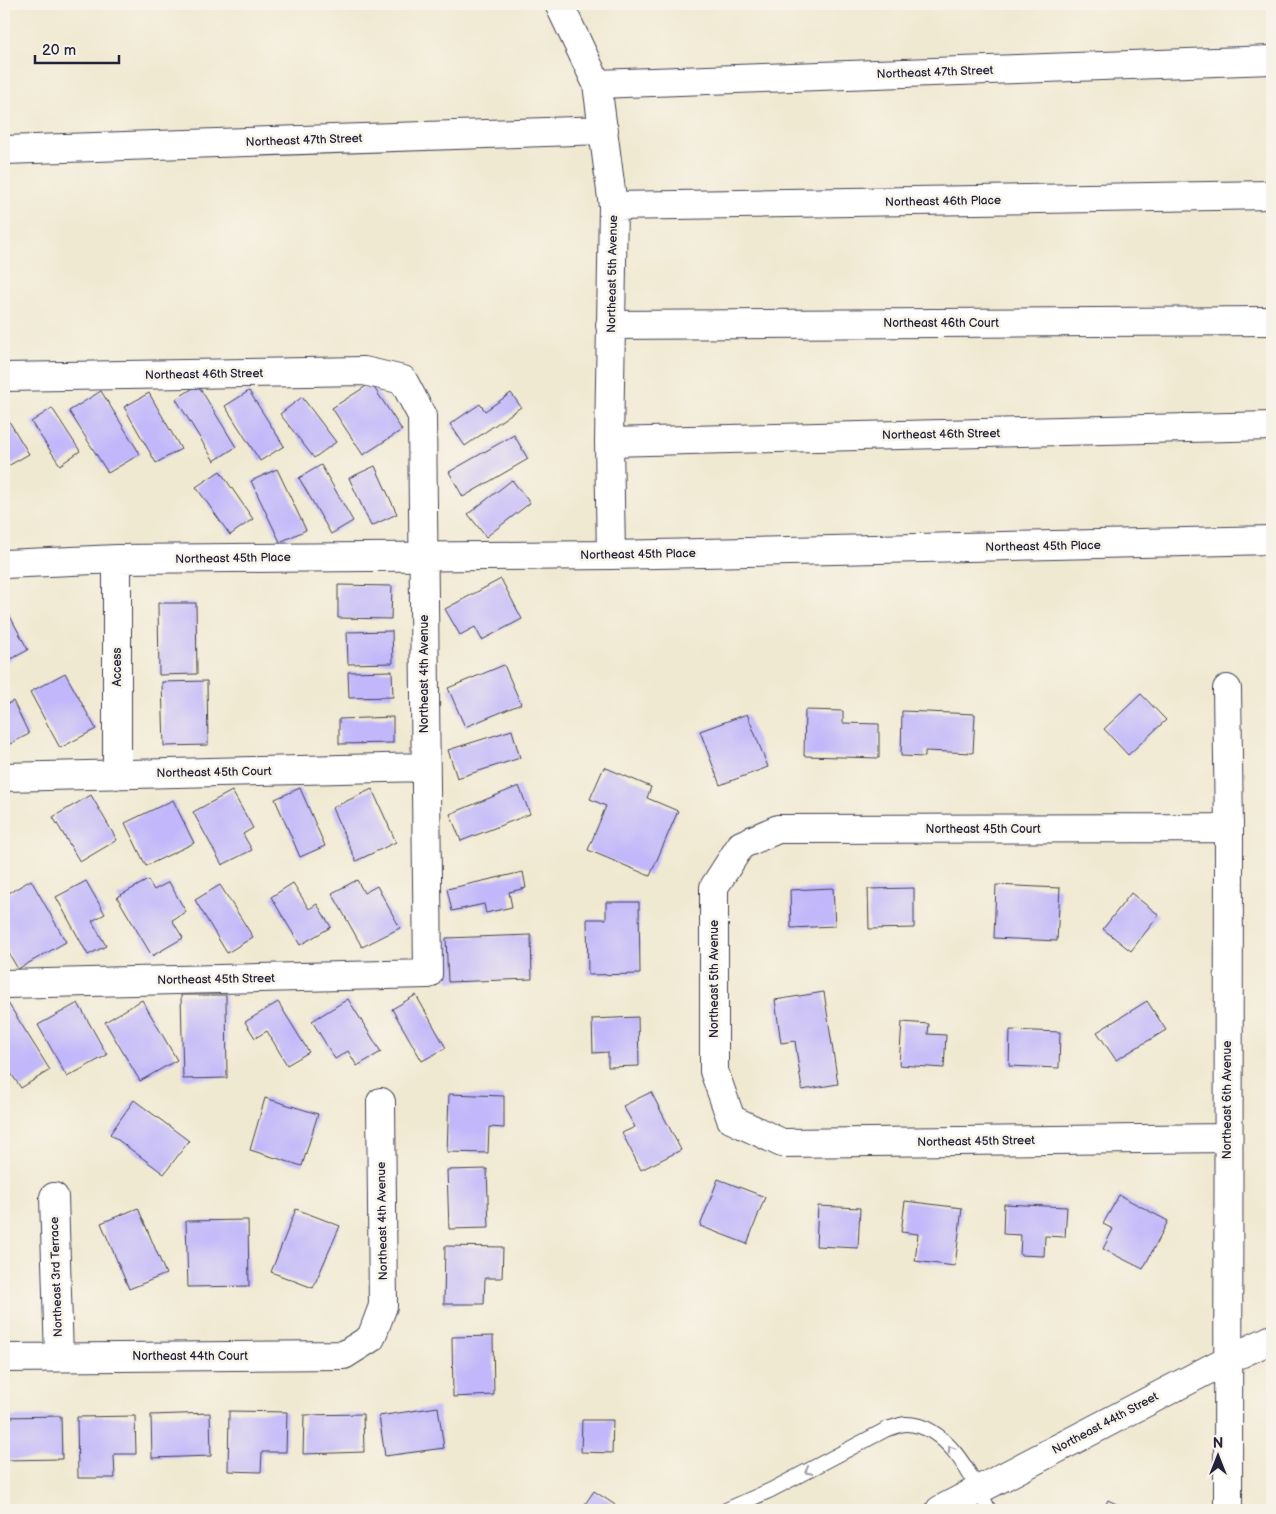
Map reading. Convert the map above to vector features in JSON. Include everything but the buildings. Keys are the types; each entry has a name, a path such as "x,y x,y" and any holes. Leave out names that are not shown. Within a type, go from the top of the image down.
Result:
{"street":[{"name":"Northeast 5th Avenue","path":"559,4 597,84 613,206 609,442 611,554"},
{"name":"Northeast 47th Street","path":"597,84 1272,60"},
{"name":"Northeast 47th Street","path":"4,150 604,130"},
{"name":"Northeast 46th Place","path":"613,206 1272,195"},
{"name":"Northeast 46th Court","path":"610,325 1272,321"},
{"name":"Northeast 46th Street","path":"4,377 364,372 403,380"},
{"name":"Northeast 4th Avenue","path":"403,380 422,416 428,974"},
{"name":"Northeast 46th Street","path":"609,442 1272,426"},
{"name":"Northeast 45th Place","path":"4,564 117,559 611,554 1272,540"},
{"name":"Access","path":"117,559 117,774"},
{"name":"Northeast 6th Avenue","path":"1227,689 1229,828 1227,1138 1228,1510"},
{"name":"Northeast 45th Court","path":"4,777 425,767"},
{"name":"Northeast 45th Court","path":"742,845 778,829 1229,828"},
{"name":"Northeast 5th Avenue","path":"731,1119 714,1071 714,887 742,845"},
{"name":"Northeast 45th Street","path":"4,984 428,974"},
{"name":"Northeast 4th Avenue","path":"371,1338 384,1306 381,1102"},
{"name":"Northeast 45th Street","path":"731,1119 782,1143 1227,1138"},
{"name":"Northeast 3rd Terrace","path":"54,1197 59,1357"},
{"name":"Northeast 44th Court","path":"4,1358 344,1355 371,1338"},
{"name":"Northeast 44th Street","path":"940,1510 984,1500 1227,1360 1272,1339"}],"lane":[{"path":"726,1510 771,1490 887,1430 904,1424 925,1427 946,1440 984,1500"}]}
